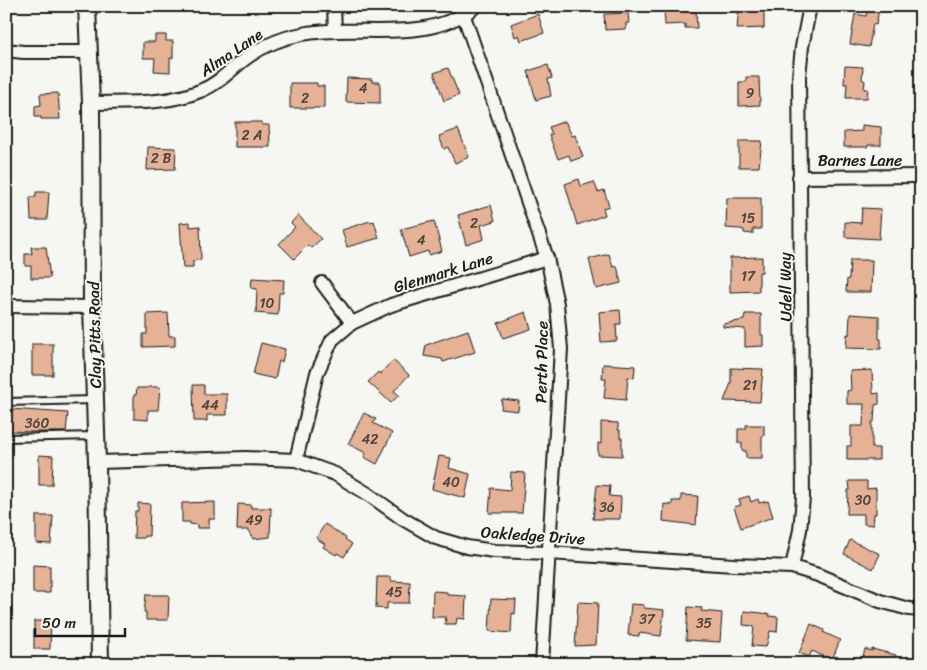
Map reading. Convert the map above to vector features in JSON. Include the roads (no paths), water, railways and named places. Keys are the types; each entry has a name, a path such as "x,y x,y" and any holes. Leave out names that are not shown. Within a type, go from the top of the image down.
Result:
{"street":[{"name":"Clay Pitts Road","path":"87,6 91,103 92,307 97,436 100,664"},
{"path":"334,6 335,31"},
{"name":"Alma Lane","path":"91,103 171,100 201,91 225,77 248,57 271,42 303,34 335,31 411,30 464,16 476,6"},
{"name":"Udell Way","path":"792,566 800,530 803,498 799,76 802,47 810,6"},
{"name":"Perth Place","path":"464,16 547,258 558,304 561,349 542,664"},
{"path":"6,50 23,52 88,52"},
{"name":"Barnes Lane","path":"799,177 921,176"},
{"name":"Glenmark Lane","path":"296,460 317,373 332,340 352,323 391,305 547,258"},
{"path":"322,283 352,323"},
{"path":"6,306 92,307"},
{"name":"Oakledge Drive","path":"97,462 246,458 296,460 336,474 368,494 403,520 436,538 467,547 494,551 549,552 734,565 792,566 880,601 909,609 921,610"}],"lane":[{"path":"6,402 95,400"},
{"path":"6,438 97,436"}]}
